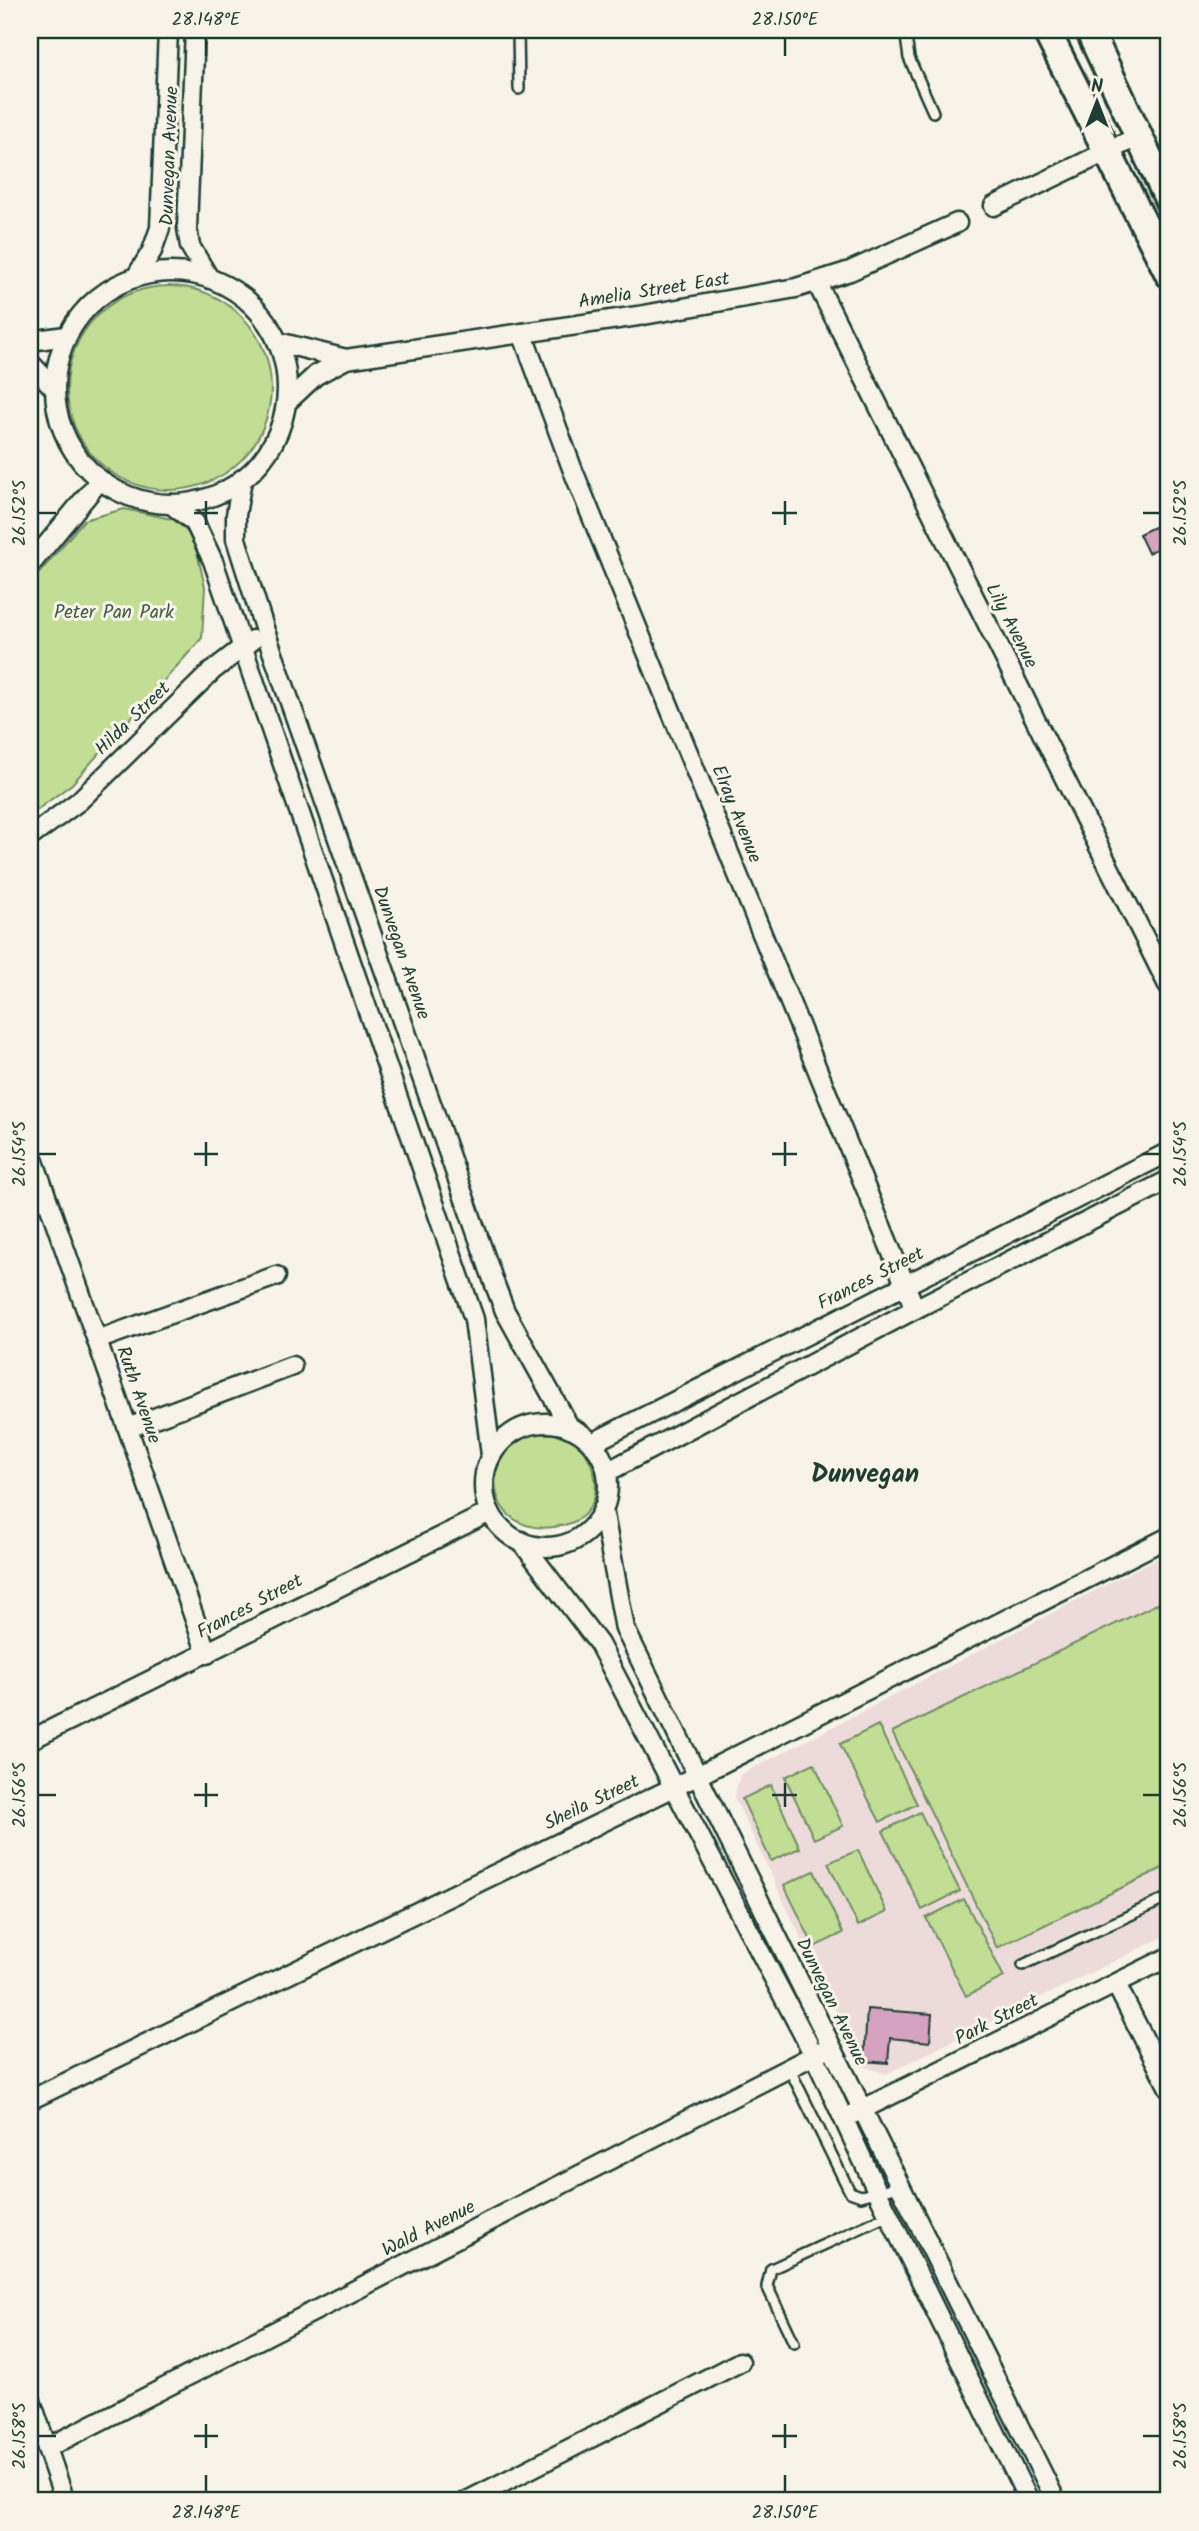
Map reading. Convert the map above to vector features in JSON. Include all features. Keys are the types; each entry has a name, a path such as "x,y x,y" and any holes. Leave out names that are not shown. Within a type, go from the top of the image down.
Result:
{"main road":[{"path":"1046,30 1169,274"},
{"path":"1089,30 1169,201"}],"street":[{"name":"Dunvegan Avenue","path":"136,277 152,251 160,228 168,30"},
{"name":"Dunvegan Avenue","path":"195,30 187,228 190,246 209,278"},
{"path":"167,77 194,77"},
{"path":"994,206 1137,137"},
{"name":"Amelia Street East","path":"287,402 316,375 346,359 744,298 817,283 957,223"},
{"path":"180,272 209,278 233,289 260,313 278,342 287,376 287,402 277,437 260,463 242,479 206,499 171,504 135,498 100,480 77,457 61,428 54,388 57,360 66,336 94,300 136,277 180,272"},
{"name":"Lily Avenue","path":"817,283 1169,987"},
{"name":"Elray Avenue","path":"522,333 572,468 915,1309"},
{"path":"30,341 66,336"},
{"name":"Amelia Street East","path":"278,342 346,359"},
{"path":"30,363 54,388"},
{"name":"Dunvegan Avenue","path":"242,479 236,515 236,539 265,631 505,1311 570,1428"},
{"path":"30,565 100,480"},
{"path":"171,504 201,531 244,646 474,1319 491,1455 485,1483 490,1512 503,1529 521,1541 540,1546 560,1545 585,1532 603,1509 608,1491 607,1472 592,1443 570,1428 552,1423 517,1430 502,1441 491,1455"},
{"name":"Hilda Street","path":"30,837 79,801 212,671 265,631"},
{"path":"331,905 358,896"},
{"path":"377,1038 405,1028"},
{"name":"Ruth Avenue","path":"30,1150 207,1654"},
{"name":"Frances Street","path":"592,1443 1169,1152"},
{"path":"428,1186 457,1177"},
{"path":"607,1472 915,1309 1169,1180"},
{"path":"97,1340 276,1276"},
{"path":"474,1319 505,1311"},
{"path":"128,1428 292,1366"},
{"name":"Dunvegan Avenue","path":"603,1509 625,1629 697,1776 822,2051 842,2119 1029,2501"},
{"name":"Frances Street","path":"30,1740 490,1512"},
{"name":"Sheila Street","path":"30,2100 697,1776 1169,1537"},
{"name":"Dunvegan Avenue","path":"521,1541 599,1644 673,1787 822,2051 862,2111 1056,2501"},
{"path":"599,1644 625,1629"},
{"name":"Park Street","path":"842,2119 1169,1957"},
{"path":"1116,1984 1169,2088"},
{"name":"Wald Avenue","path":"47,2448 822,2051"},
{"path":"467,2501 740,2362"},
{"path":"977,2395 998,2385"},
{"path":"30,2398 65,2501"}],"lane":[{"path":"518,30 519,89"},
{"path":"905,30 909,58 933,113"},
{"path":"1023,1965 1169,1897"},
{"path":"789,2068 850,2192 860,2196 899,2186"},
{"path":"794,2343 767,2286 771,2269 889,2215"}],"shaded area":[{"path":"1169,1552 1169,1934 886,2074 862,2066 734,1797 740,1775"}],"green space":[{"path":"169,286 208,294 226,303 241,316 254,331 263,349 271,388 263,427 254,445 241,460 226,473 208,482 169,490 130,482 112,473 97,460 84,445 75,427 67,388 75,349 84,331 97,316 112,303 130,294"},
{"name":"Peter Pan Park","path":"124,509 176,520 194,539 205,587 202,638 72,784 30,815 30,584 84,520"},
{"path":"541,1432 565,1436 576,1442 588,1458 595,1478 594,1498 587,1512 574,1522 554,1527 530,1526 513,1518 501,1504 496,1488 497,1470 505,1453 519,1440"},
{"path":"1169,1598 1169,1865 997,1948 892,1732"},
{"path":"878,1725 917,1804 880,1822 840,1744"},
{"path":"814,1763 843,1826 814,1839 785,1777"},
{"path":"771,1785 800,1848 771,1861 742,1799"},
{"path":"920,1812 960,1891 922,1910 883,1831"},
{"path":"858,1850 887,1912 858,1926 828,1863"},
{"path":"814,1871 843,1933 814,1947 784,1885"},
{"path":"964,1899 1004,1977 966,1996 926,1918"}],"building":[{"path":"1169,520 1169,543 1148,553 1139,534"},
{"path":"867,2009 932,2014 930,2042 890,2038 888,2063 864,2061"}],"district":[{"name":"Dunvegan","path":"865,1475"}]}
